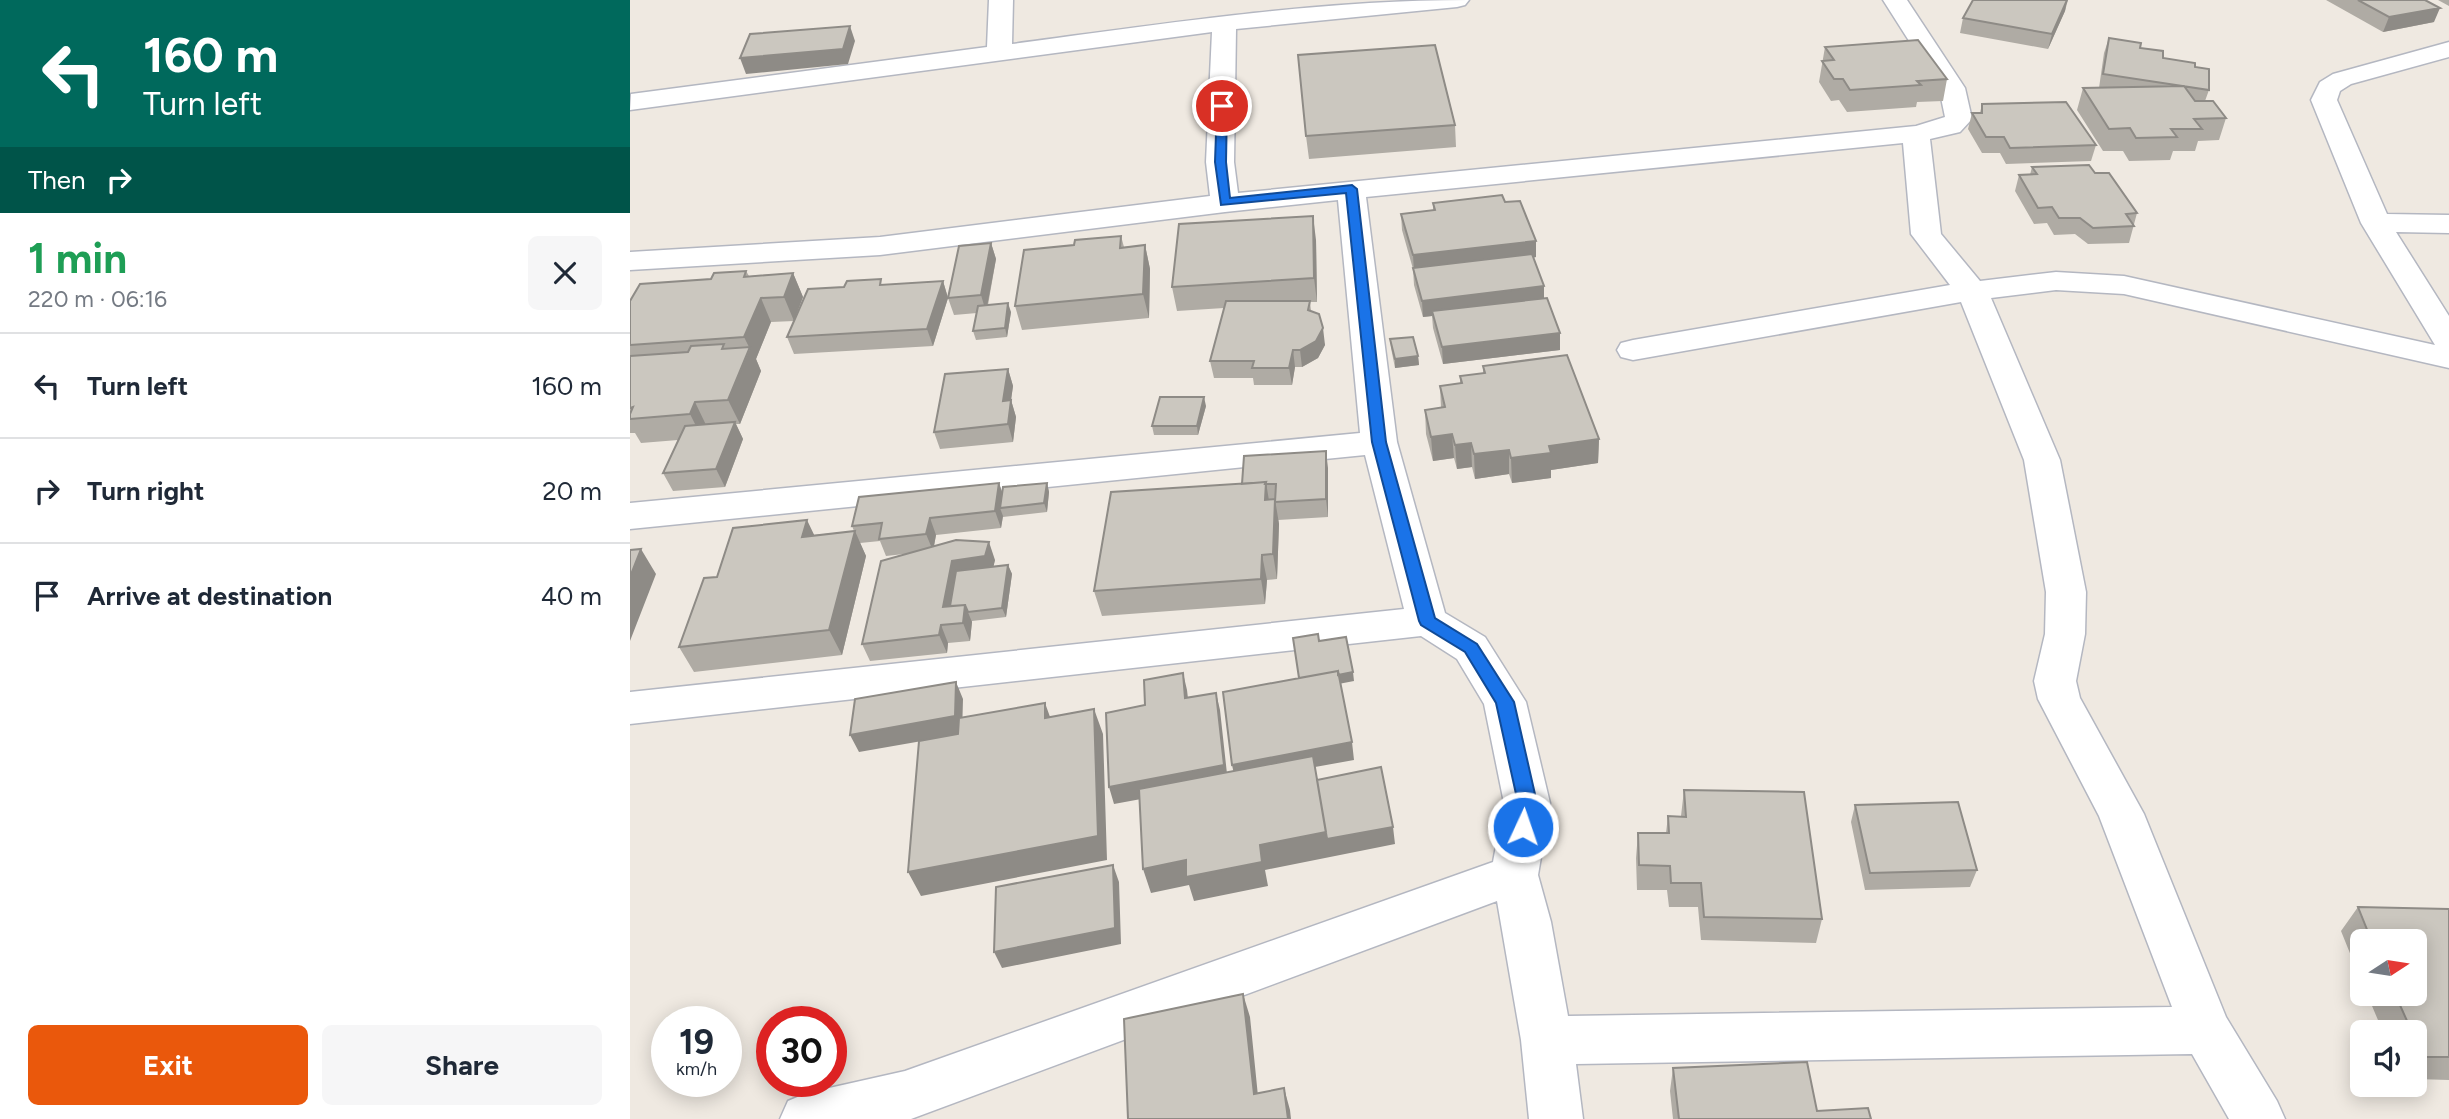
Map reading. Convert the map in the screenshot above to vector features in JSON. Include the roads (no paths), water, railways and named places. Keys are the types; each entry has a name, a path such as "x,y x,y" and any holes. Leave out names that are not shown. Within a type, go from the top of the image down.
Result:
{"street":[{"path":"999,52 1001,0"},
{"path":"1252,20 1267,0"},
{"path":"631,103 1224,23 1457,0"},
{"path":"633,265 880,246 1225,202 1916,134 1951,127 1959,119 1952,88 1895,0"},
{"path":"1224,23 1220,162 1225,202"},
{"path":"2449,49 2342,79 2329,87 2324,100 2376,223 2449,342"},
{"path":"1916,134 1926,234 1945,261 1972,291 2042,460 2066,592 2065,634 2055,681 2059,699 2121,814 2206,1030 2259,1119"},
{"path":"1352,189 1379,442 1427,621"},
{"path":"2376,223 2449,224"},
{"path":"1633,350 1972,291 2056,281 2124,285 2449,358"},
{"path":"630,516 1379,442"},
{"path":"630,708 1427,621 1471,648 1505,702 1527,803 1514,874 1527,922 1547,1040 1556,1119"},
{"path":"807,1119 905,1096 1514,874"},
{"path":"1547,1040 2206,1030"}]}
